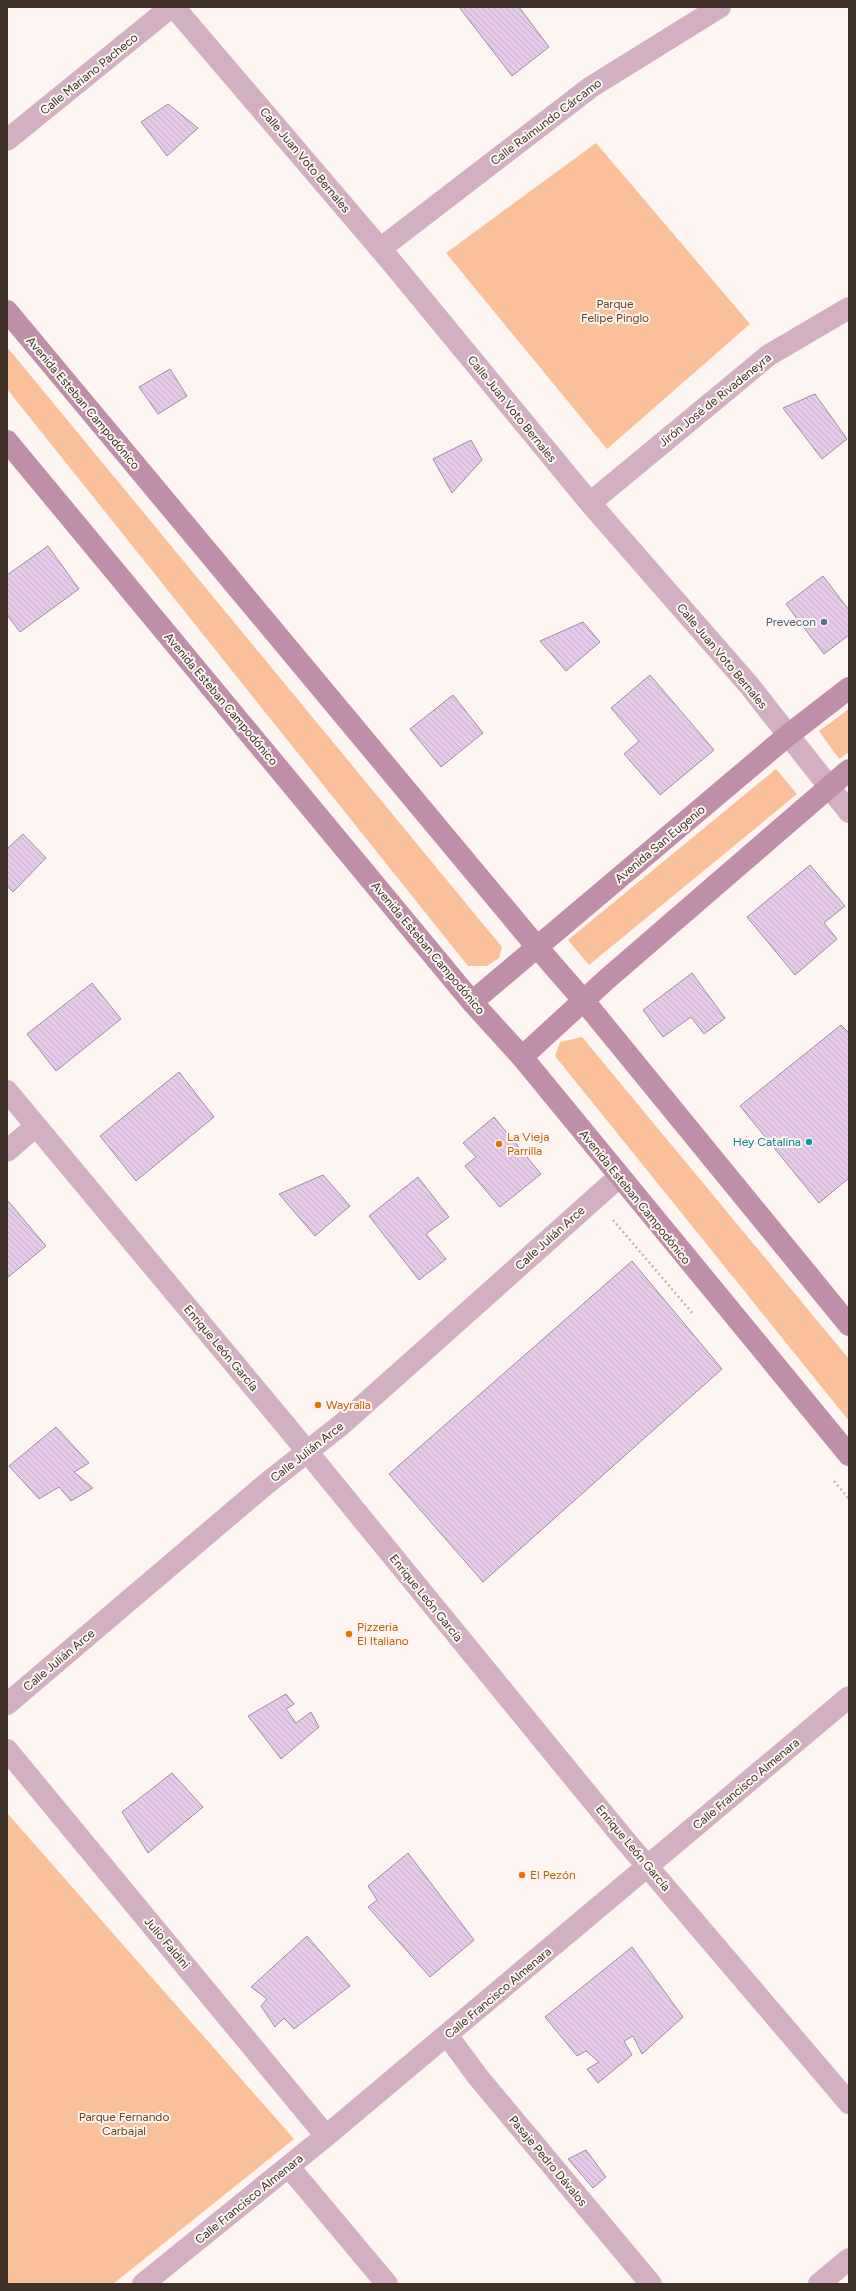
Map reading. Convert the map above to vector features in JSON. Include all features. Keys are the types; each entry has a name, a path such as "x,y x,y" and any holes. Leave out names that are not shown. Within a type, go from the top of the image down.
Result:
{"street":[{"name":"Calle Mariano Pacheco","path":"7,140 173,7"},
{"name":"Calle Juan Voto Bernales","path":"173,7 380,249 590,503 748,684 787,736 849,812"},
{"name":"Calle Raimundo Cárcamo","path":"380,249 591,87 720,7"},
{"name":"Jirón José de Rivadeneyra","path":"590,503 769,354 849,308"},
{"name":"Avenida Esteban Campodónico","path":"7,311 537,947 584,1001 849,1325"},
{"name":"Avenida Esteban Campodónico","path":"7,441 472,1002 522,1057 619,1177 849,1455"},
{"name":"Avenida San Eugenio","path":"472,1002 787,736 849,688"},
{"path":"522,1057 849,770"},
{"name":"Enrique León García","path":"7,1091 648,1866 849,2103"},
{"path":"7,1151 36,1126"},
{"name":"Calle Julián Arce","path":"7,1704 266,1484 307,1453 619,1177"},
{"name":"Calle Francisco Almenara","path":"143,2284 447,2036 849,1697"},
{"name":"Julio Faldini","path":"7,1750 326,2136"},
{"name":"Pasaje Pedro Dávalos","path":"447,2036 478,2077 651,2284"},
{"path":"288,2167 387,2284"},
{"path":"819,2284 849,2259"}],"green space":[{"name":"Parque Felipe Pinglo","path":"596,143 750,324 607,449 446,253"},
{"path":"7,347 502,947 499,958 487,966 468,966 7,389"},
{"path":"849,709 849,752 839,759 819,731"},
{"path":"776,769 797,794 589,965 568,940"},
{"path":"582,1037 849,1359 849,1421 555,1056 560,1042"},
{"name":"Parque Fernando Carbajal","path":"7,1813 294,2139 113,2284 7,2284"}],"building":[{"path":"459,7 519,7 549,47 512,76"},
{"path":"168,104 198,128 167,156 141,122"},
{"path":"170,369 187,396 158,414 139,387"},
{"path":"815,394 847,439 822,459 783,408"},
{"path":"471,440 482,460 452,493 433,459"},
{"path":"48,546 79,589 20,632 7,615 7,575"},
{"name":"Prevecon","path":"823,576 849,610 849,635 824,654 786,604"},
{"path":"583,622 600,642 566,671 540,641"},
{"path":"650,675 714,750 660,795 624,754 639,741 611,708"},
{"path":"453,695 483,733 441,767 410,729"},
{"path":"23,834 46,858 13,892 7,886 7,849"},
{"path":"810,865 845,906 824,923 837,939 795,975 747,917"},
{"path":"692,973 725,1018 704,1034 691,1017 663,1037 643,1010"},
{"path":"92,983 121,1019 56,1071 27,1034"},
{"name":"Hey Catalina","path":"841,1025 849,1033 849,1178 819,1203 740,1106"},
{"path":"179,1072 214,1117 136,1181 100,1136"},
{"path":"494,1117 541,1174 500,1207 465,1166 476,1157 463,1143"},
{"path":"323,1175 350,1206 315,1236 279,1194"},
{"path":"418,1177 449,1217 426,1234 446,1259 419,1280 369,1216"},
{"path":"8,1201 46,1246 7,1278 7,1202"},
{"path":"632,1261 722,1369 483,1582 389,1474"},
{"path":"56,1427 89,1463 74,1472 93,1488 71,1501 59,1487 39,1499 9,1466"},
{"path":"286,1694 294,1704 286,1709 296,1723 311,1712 319,1727 281,1759 248,1716"},
{"path":"172,1773 203,1807 148,1853 122,1812"},
{"path":"408,1853 474,1940 430,1977 368,1907 377,1900 368,1886"},
{"path":"307,1936 350,1986 294,2029 284,2018 275,2027 261,2006 267,1999 251,1987"},
{"path":"632,1947 683,2017 642,2054 633,2036 624,2041 632,2055 598,2083 587,2069 599,2062 586,2051 577,2056 545,2017"},
{"path":"586,2150 606,2177 593,2188 568,2159"}],"place":[{"name":"Prevecon","path":"824,622"},
{"name":"Hey Catalina","path":"809,1142"},
{"name":"La Vieja Parrilla","path":"499,1144"},
{"name":"Wayralla","path":"318,1405"},
{"name":"Pizzeria El Italiano","path":"349,1634"},
{"name":"El Pezón","path":"522,1875"}]}
